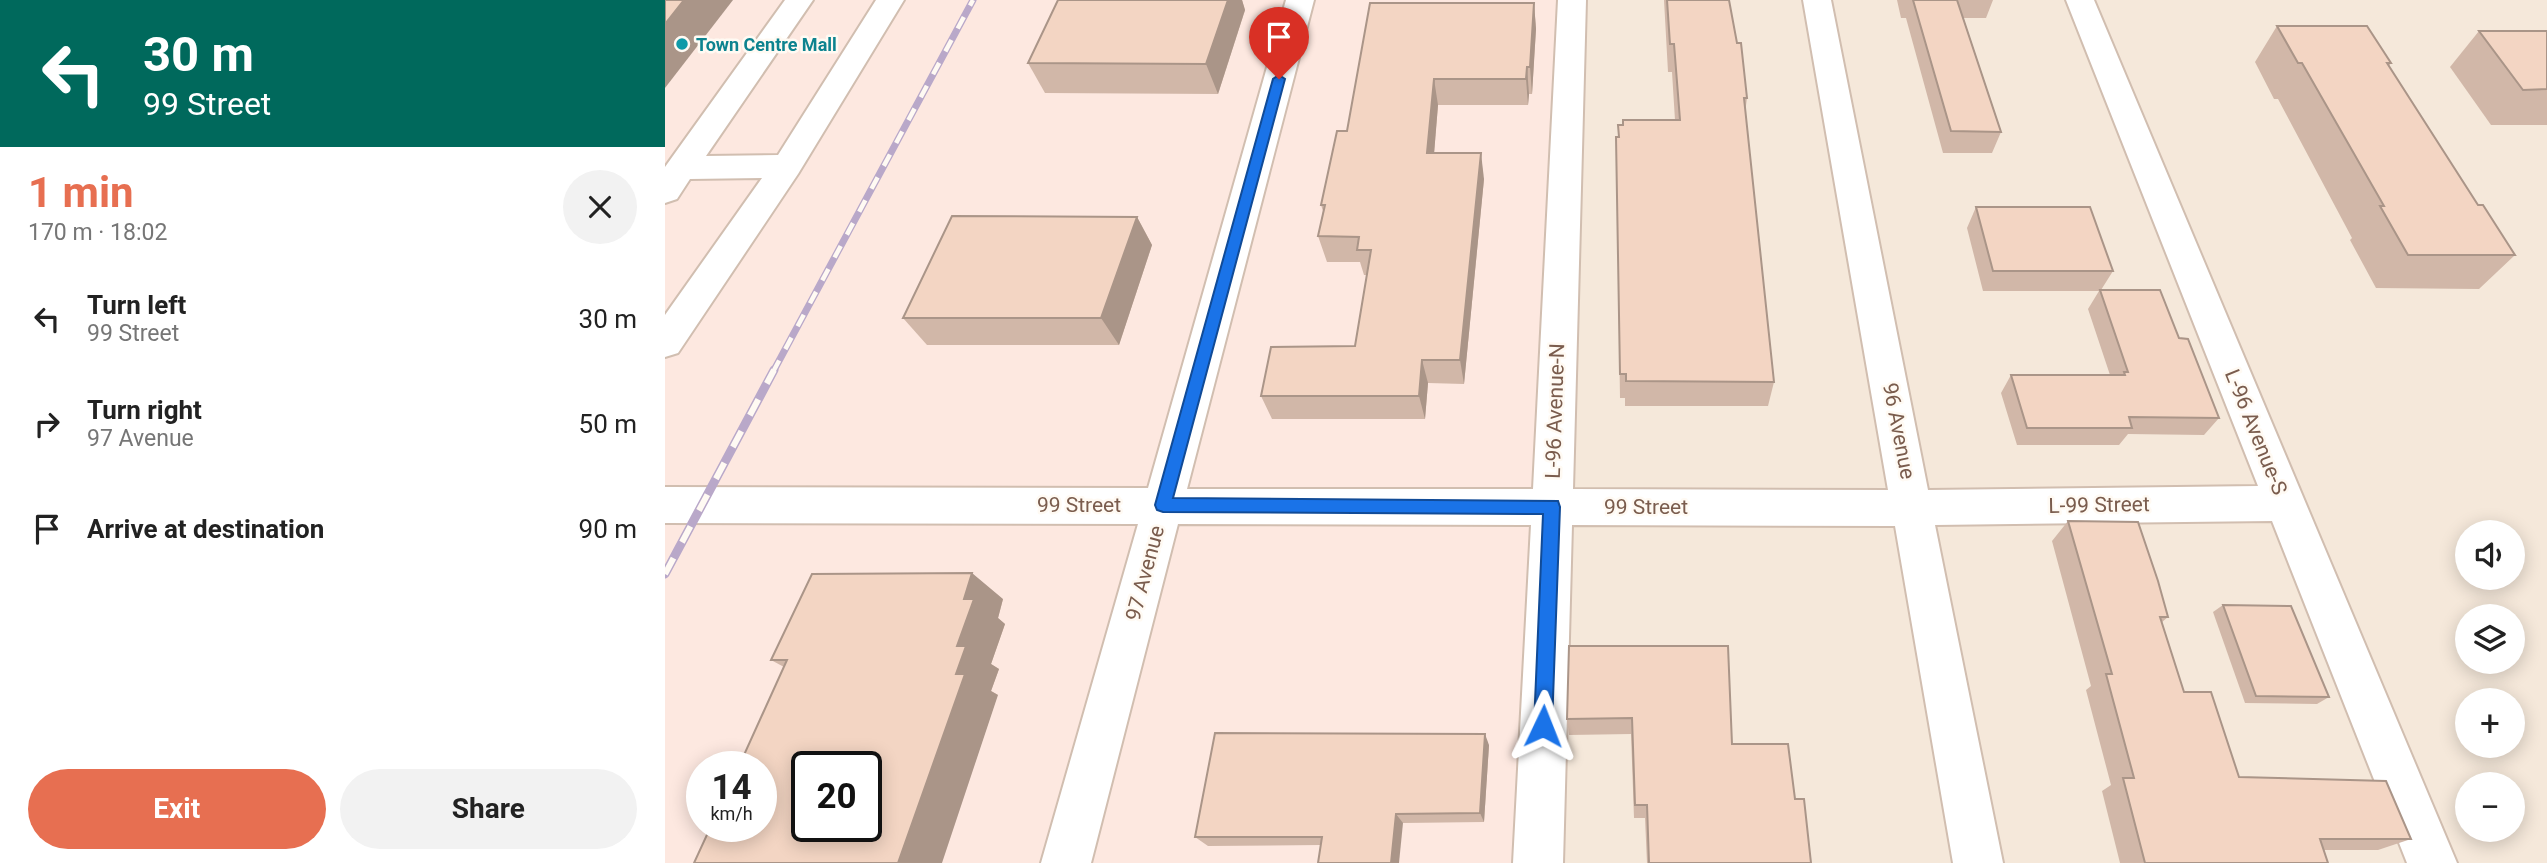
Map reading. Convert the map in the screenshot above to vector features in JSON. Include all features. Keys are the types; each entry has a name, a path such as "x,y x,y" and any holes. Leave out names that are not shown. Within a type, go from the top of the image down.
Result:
{"street":[{"path":"673,180 799,0"},
{"path":"665,343 787,166 890,0"},
{"name":"97 Avenue","path":"1066,863 1300,0"},
{"name":"L-96 Avenue-N","path":"1538,863 1571,0"},
{"name":"96 Avenue","path":"1817,0 1978,863"},
{"name":"L-96 Avenue-S","path":"2080,0 2432,863"},
{"path":"673,180 787,166"},
{"name":"L-99 Street","path":"1913,508 2285,503"},
{"name":"99 Street","path":"665,505 1913,508"}],"shaded area":[{"path":"665,0 1572,0 1538,863 665,863"},
{"path":"1572,0 2547,0 2547,863 1538,863"}],"building":[{"path":"665,0 684,0 665,24"},
{"path":"1058,0 1228,0 1206,64 1028,63"},
{"path":"1667,0 1729,0 1737,43 1741,43 1747,98 1744,98 1774,382 1626,381 1626,374 1620,374 1616,137 1619,137 1618,125 1623,125 1623,120 1680,120 1674,44 1670,44"},
{"path":"1913,0 1957,0 2001,132 1951,131"},
{"path":"1370,3 1534,3 1530,67 1527,67 1526,79 1434,79 1427,153 1481,153 1460,360 1422,360 1419,396 1261,396 1271,347 1355,346 1371,250 1357,250 1359,237 1318,236 1325,205 1321,205 1337,131 1347,131"},
{"path":"2277,26 2367,26 2391,63 2387,63 2478,205 2483,205 2515,255 2408,255 2380,206 2384,206 2302,63 2298,63"},
{"path":"2479,31 2547,31 2547,89 2523,90"},
{"path":"1976,207 2090,207 2113,271 1993,271"},
{"path":"952,216 1137,217 1101,318 903,318"},
{"path":"2100,290 2160,290 2179,338 2188,339 2219,418 2129,417 2132,428 2027,428 2011,375 2125,375 2124,372 2128,372"},
{"path":"2068,521 2138,522 2168,617 2160,617 2184,692 2211,692 2239,777 2386,781 2411,839 2320,839 2328,863 2145,863 2123,778 2134,778 2106,674 2112,674"},
{"path":"972,573 964,599 974,599 957,646 966,646 956,674 965,674 898,863 694,863 704,842 777,842 777,751 746,751 787,660 771,660 812,574"},
{"path":"2223,605 2291,606 2329,697 2256,696"},
{"path":"1569,646 1728,646 1732,744 1788,744 1795,799 1804,799 1811,863 1649,863 1647,805 1635,805 1632,718 1567,719"},
{"path":"1215,733 1485,734 1480,813 1396,814 1391,863 1318,863 1322,837 1195,837"}],"railway":[{"path":"773,372 973,0"},
{"path":"665,574 774,370"}],"place":[{"name":"Town Centre Mall","path":"682,44"}],"route":[{"path":"1279,79 1163,505 1552,507 1543,726"}]}
